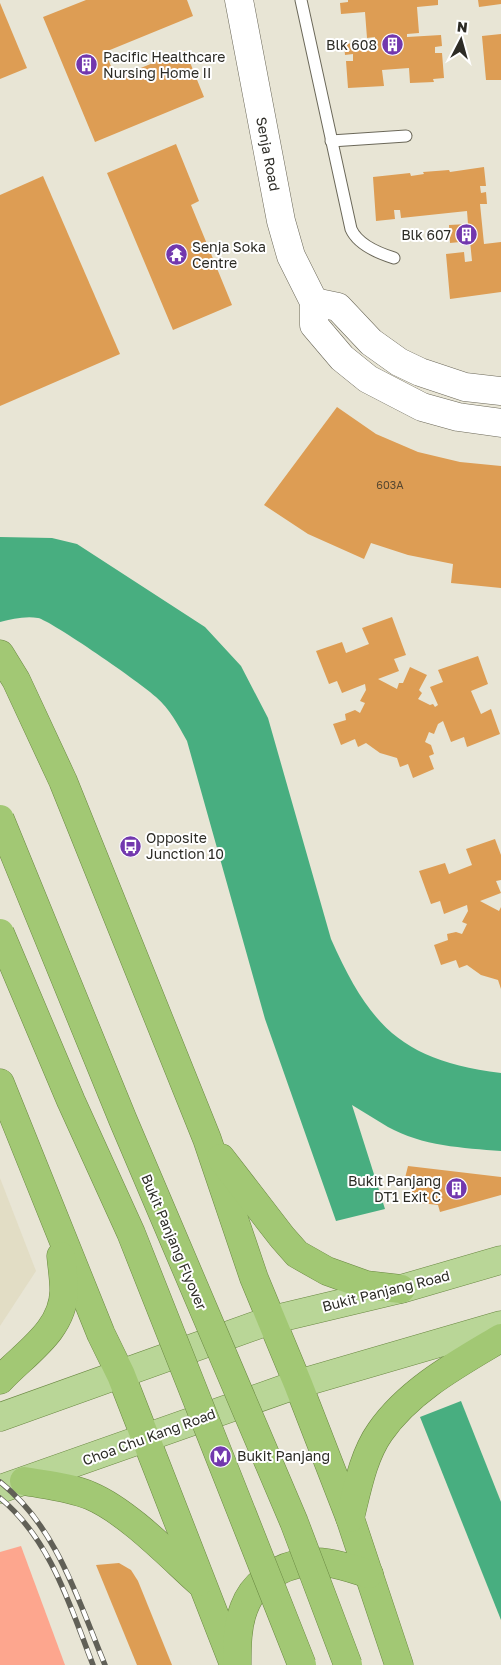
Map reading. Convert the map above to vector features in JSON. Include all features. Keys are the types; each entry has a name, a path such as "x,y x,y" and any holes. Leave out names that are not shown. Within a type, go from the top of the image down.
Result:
{"highway":[{"path":"0,654 16,680 63,781 207,1139 254,1278 350,1518 399,1665"},
{"name":"Bukit Panjang Flyover","path":"0,819 123,1120 294,1522 348,1665"},
{"path":"0,933 71,1101 131,1233 302,1665"},
{"path":"0,1083 101,1334 121,1375 235,1665"},
{"path":"207,1139 282,1238 297,1254 327,1270 366,1285 401,1289"},
{"path":"0,1380 46,1336 60,1313 64,1292 59,1232"},
{"path":"350,1518 362,1471 380,1432 401,1408 449,1369 501,1338"},
{"path":"12,1485 74,1490 92,1497 140,1529 202,1584"},
{"path":"235,1665 237,1637 244,1607 262,1580 293,1564 328,1562 369,1574"}],"main road":[{"name":"Bukit Panjang Road","path":"271,1320 401,1289 501,1260"},
{"path":"0,1417 271,1320"},
{"path":"298,1384 501,1325"},
{"name":"Choa Chu Kang Road","path":"12,1485 298,1384"}],"street":[{"name":"Senja Road","path":"238,0 281,221 292,256 322,311 342,358 368,379 422,407 458,417 501,423"},
{"name":"Senja Road","path":"322,311 399,362 451,382 501,392"}],"lane":[{"path":"301,0 331,141 354,235 370,248 394,258"},
{"path":"331,141 406,136"}],"shaded area":[{"path":"0,537 52,538 77,544 205,627 241,666 268,718 331,939 345,970 376,1017 414,1049 467,1067 501,1073 501,1151 443,1145 415,1138 388,1127 352,1105 385,1209 336,1221 265,1019 187,741 170,712 156,697 97,654 46,621 33,617 0,622"},
{"path":"0,1178 36,1271 0,1326"},
{"path":"461,1401 501,1502 501,1620 420,1417"},
{"path":"21,1546 65,1665 0,1665 0,1552"}],"building":[{"name":"Pacific Healthcare Nursing Home II","path":"86,0 187,0 193,16 105,52 116,78 185,50 204,97 95,142 43,17"},
{"name":"Blk 608","path":"348,0 438,0 438,5 417,7 419,33 407,34 407,37 441,35 442,46 435,47 435,53 442,53 444,78 433,79 434,82 410,83 409,68 382,70 384,86 348,88 346,61 353,61 353,54 345,55 344,44 375,41 375,37 367,38 365,12 341,14 340,3 348,2"},
{"path":"478,0 501,0 501,4 479,7"},
{"path":"0,3 27,68 0,79"},
{"path":"501,34 501,80 486,80 482,36"},
{"name":"Senja Soka Centre","path":"176,144 199,201 191,205 232,305 173,330 107,173"},
{"name":"Blk 607","path":"484,167 486,186 480,186 481,193 486,192 487,204 480,204 484,244 501,242 501,292 450,299 446,254 464,252 465,262 472,261 470,241 450,243 449,225 468,224 467,211 401,218 400,210 394,210 395,219 376,221 373,177 410,173 411,176 424,174 423,172 449,170 450,172"},
{"path":"43,176 120,354 0,406 0,195"},
{"path":"337,407 376,434 418,452 460,462 501,466 501,588 451,583 453,564 408,555 371,543 364,559 308,534 264,505"},
{"path":"392,617 406,655 394,659 399,671 378,679 397,689 399,683 403,683 410,667 427,675 419,690 422,693 418,699 430,705 433,704 435,707 438,705 430,687 443,682 438,670 478,656 488,684 471,691 481,714 491,709 500,734 467,747 464,737 451,742 443,721 438,724 434,734 429,732 425,742 431,745 434,754 429,756 434,769 413,778 408,764 400,767 397,758 380,753 366,743 358,747 355,739 341,745 333,724 346,720 345,714 355,710 360,713 365,703 360,701 366,690 365,684 342,693 337,681 329,684 316,651 342,642 346,653 369,644 362,628"},
{"path":"495,839 501,855 501,880 496,881 501,893 480,901 499,911 501,907 501,989 498,980 481,975 467,965 459,968 456,960 441,965 434,945 448,940 447,934 456,932 462,934 467,924 462,922 468,911 467,905 444,914 440,901 431,904 419,871 445,863 449,874 472,865 466,849"},
{"name":"Bukit Panjang DT1 Exit C","path":"408,1166 501,1177 501,1195 440,1212 438,1205 411,1202 413,1184 404,1182"},
{"path":"119,1563 131,1570 138,1581 172,1665 137,1665 96,1565"}],"railway":[{"path":"0,1482 20,1500 37,1520 51,1543 75,1590 105,1665"},
{"path":"0,1498 18,1515 46,1554 67,1597 93,1665"}],"place":[{"name":"Blk 608","path":"393,45"},
{"name":"Pacific Healthcare Nursing Home II","path":"87,65"},
{"name":"Blk 607","path":"467,235"},
{"name":"Senja Soka Centre","path":"176,255"},
{"name":"Opposite Junction 10","path":"130,846"},
{"name":"Bukit Panjang DT1 Exit C","path":"457,1189"},
{"name":"Bukit Panjang","path":"221,1456"}]}
